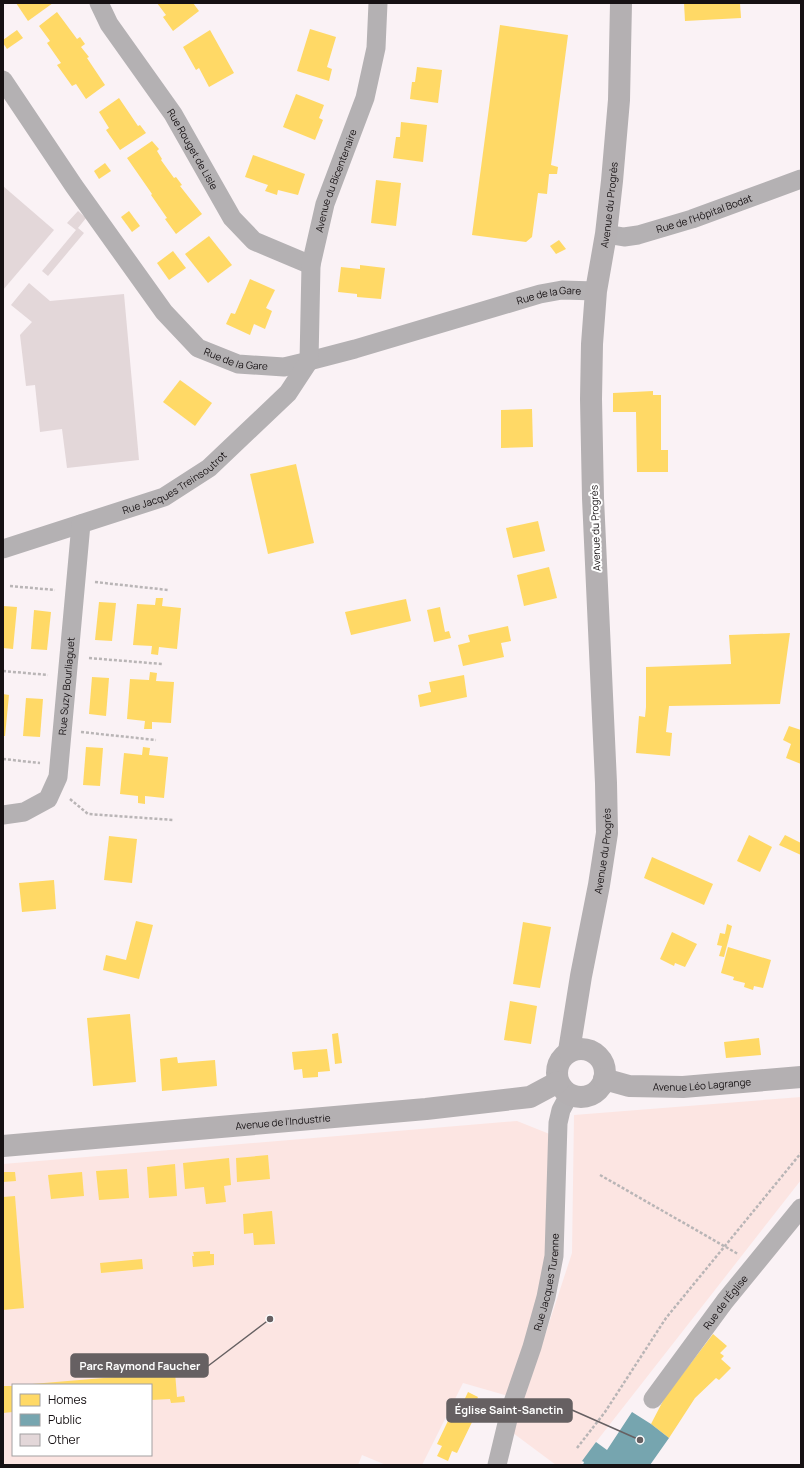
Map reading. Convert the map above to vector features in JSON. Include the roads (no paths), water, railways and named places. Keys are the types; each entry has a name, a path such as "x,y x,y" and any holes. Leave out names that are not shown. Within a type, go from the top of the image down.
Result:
{"street":[{"name":"Rue Rouget de Lisle","path":"100,3 109,24 174,114 232,218 254,242 311,265"},
{"name":"Avenue du Bicentenaire","path":"309,362 311,265 325,204 365,98 376,48 378,3"},
{"name":"Avenue du Progrès","path":"569,1051 581,976 599,884 606,834 606,783 593,498 591,406 592,344 596,292 606,234 612,181 619,100 621,3"},
{"name":"Rue de la Gare","path":"3,80 74,186 164,312 198,348 238,364 284,367 309,362 540,294 562,290 596,292"},
{"name":"Rue de l'Hôpital Bodat","path":"606,234 624,237 638,235 692,219 801,179"},
{"name":"Rue Jacques Treinsoutrot","path":"3,549 164,497 209,468 288,394 309,362"},
{"name":"Rue Suzy Bourliaguet","path":"3,815 24,812 48,799 58,777 81,524"},
{"path":"585,1049 593,1052 603,1063 605,1071 604,1079 596,1092 583,1097 576,1097 564,1088 556,1075 559,1061 569,1051 585,1049"},
{"name":"Avenue Léo Lagrange","path":"604,1079 629,1086 682,1087 801,1077"},
{"name":"Avenue de l'Industrie","path":"3,1146 410,1110 530,1097 564,1088"},
{"name":"Rue Jacques Turenne","path":"497,1465 510,1411 532,1347 546,1297 554,1256 558,1123 564,1088"},
{"name":"Rue de l'Église","path":"654,1398 725,1301 801,1208"}],"place":[{"name":"Parc Raymond Faucher","path":"270,1319"},
{"name":"Église Saint-Sanctin","path":"640,1440"}]}
